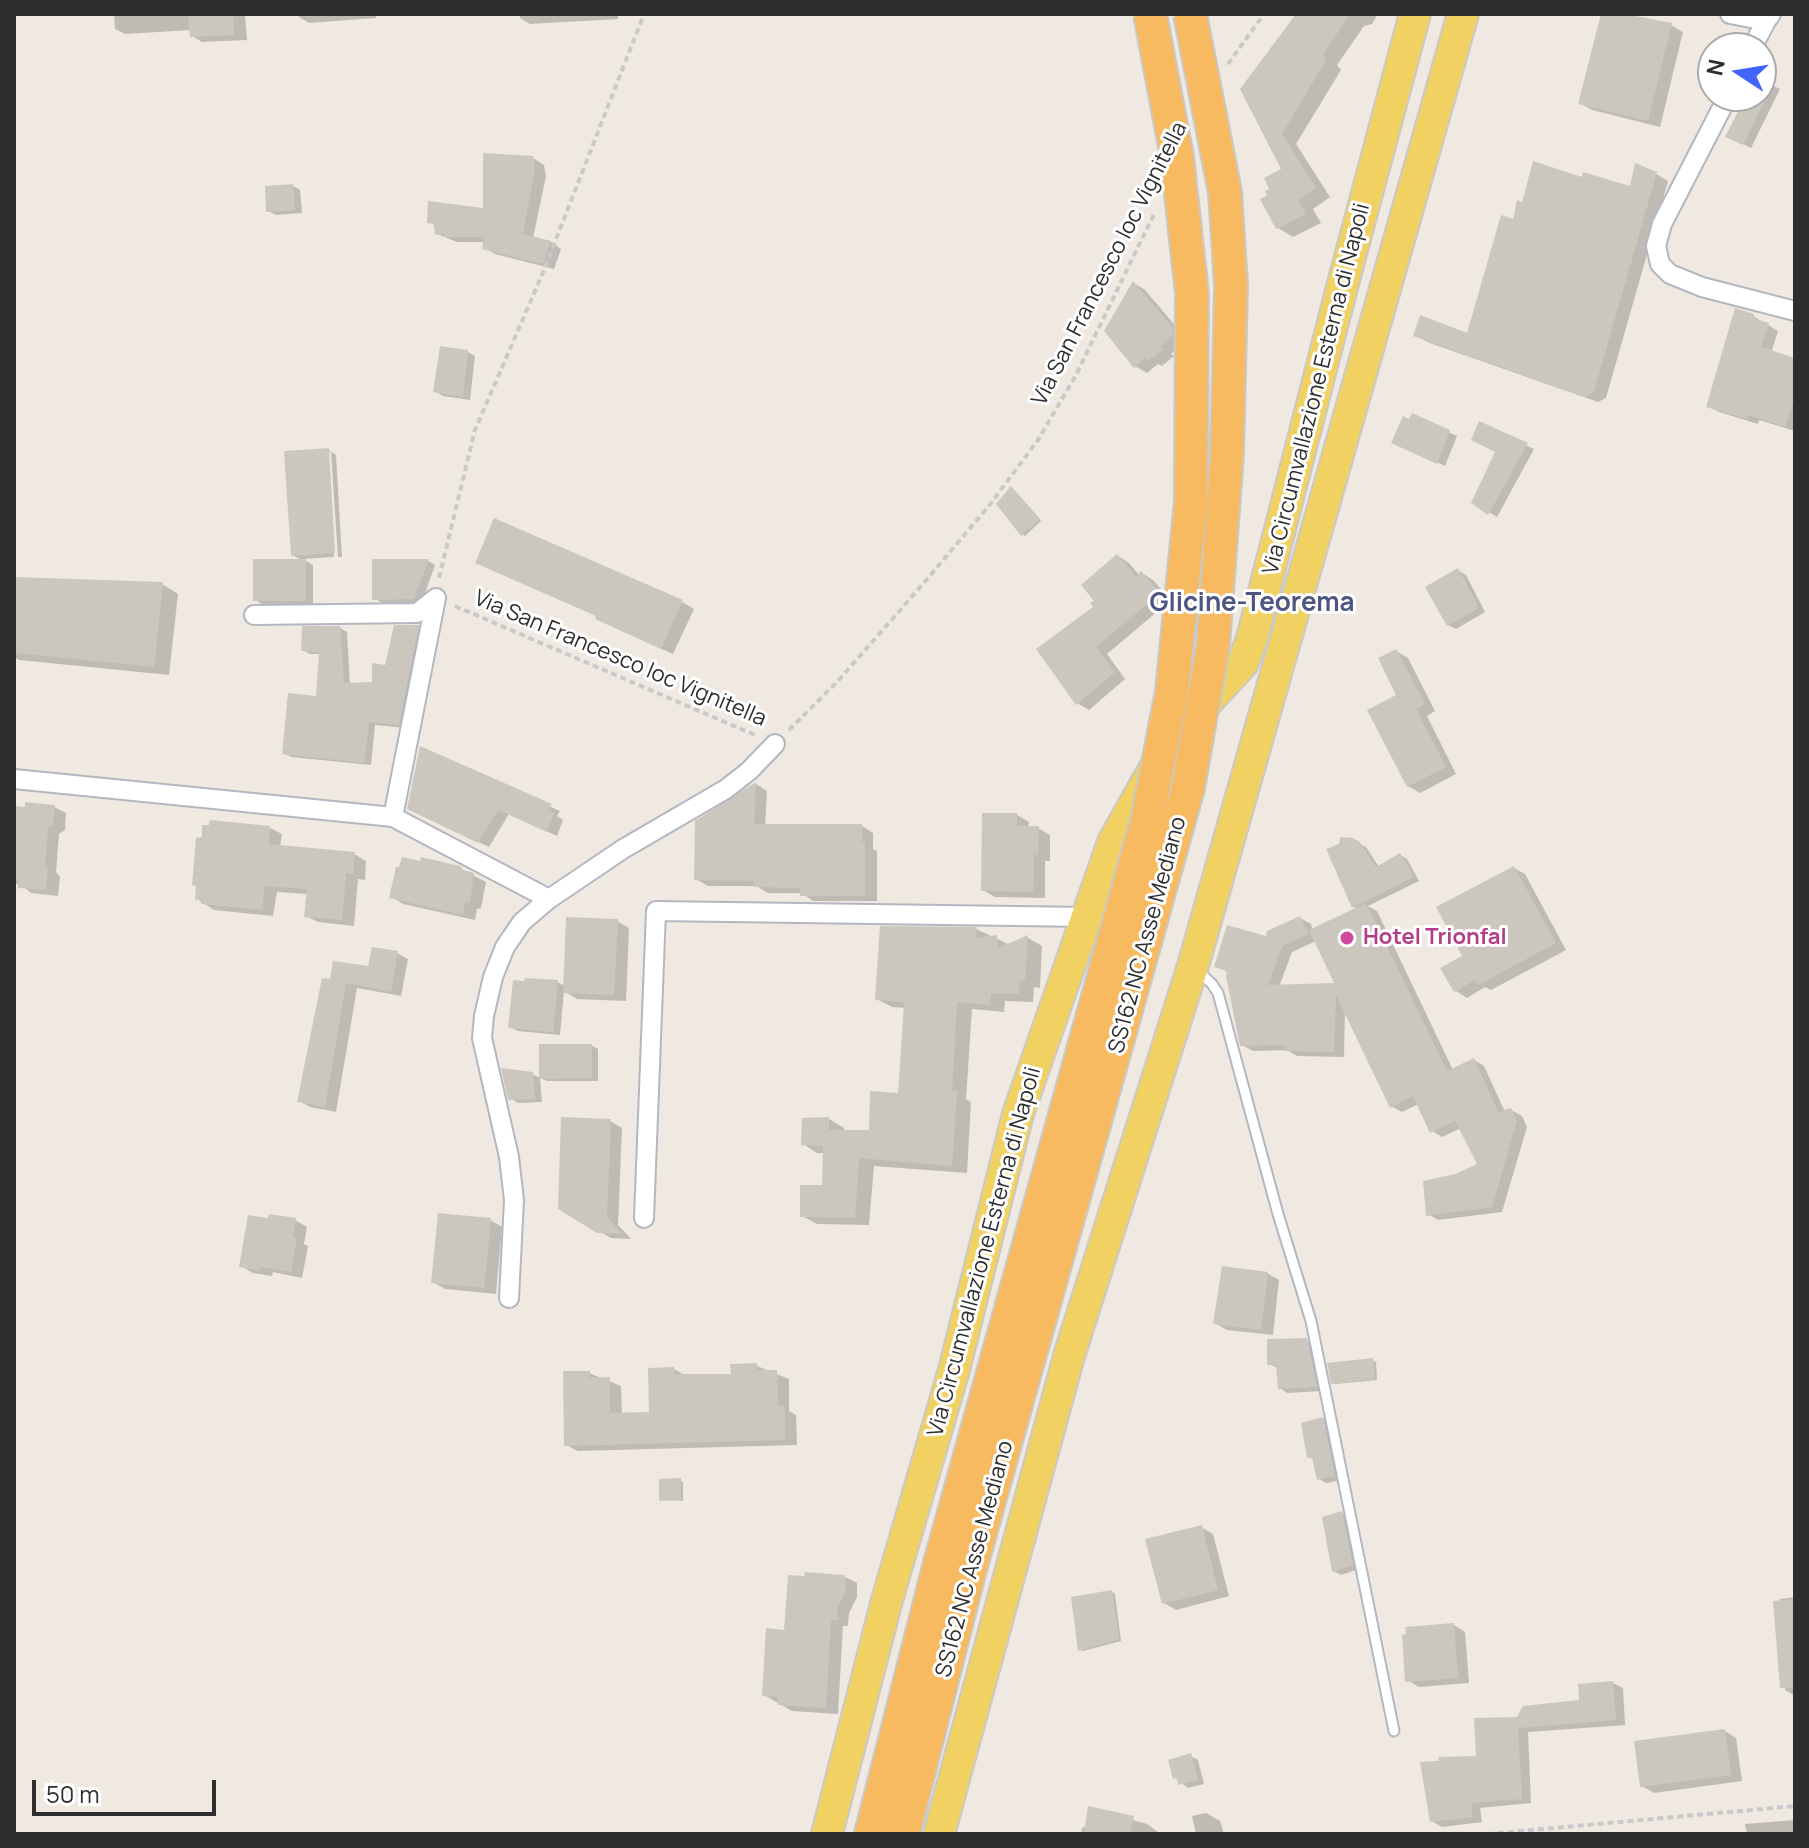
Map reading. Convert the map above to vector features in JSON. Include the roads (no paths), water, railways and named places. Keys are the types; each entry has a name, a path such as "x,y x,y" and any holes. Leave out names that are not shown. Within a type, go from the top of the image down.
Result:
{"highway":[{"name":"SS162 NC Asse Mediano","path":"903,1834 955,1568 1147,821 1172,691 1191,501 1192,294 1177,157 1150,14"},
{"name":"SS162 NC Asse Mediano","path":"871,1834 955,1568 1188,788 1213,646 1227,454 1231,285 1225,192 1190,14"}],"main road":[{"name":"Via Circumvallazione Esterna di Napoli","path":"827,1834 887,1600 954,1370 1018,1114 1113,842 1147,779 1181,729 1243,663 1415,14"},
{"name":"Via Circumvallazione Esterna di Napoli","path":"939,1834 1069,1356 1193,966 1463,14"}],"street":[{"path":"1730,14 1768,18"},
{"path":"1720,112 1662,224 1656,246 1660,264 1670,274 1702,287 1795,311"},
{"path":"254,615 417,613 436,598 393,817"},
{"path":"509,1298 514,1200 509,1157 482,1038 493,977 505,947 522,922 549,899 623,849 726,789 775,744"},
{"path":"14,779 393,817 549,899"},
{"path":"644,1218 656,911 1087,917"}],"lane":[{"path":"1193,966 1218,993 1278,1214 1311,1321 1394,1731"}],"place":[{"name":"Hotel Trionfal","path":"1347,938"}],"district":[{"name":"Glicine-Teorema","path":"1252,604"}]}
